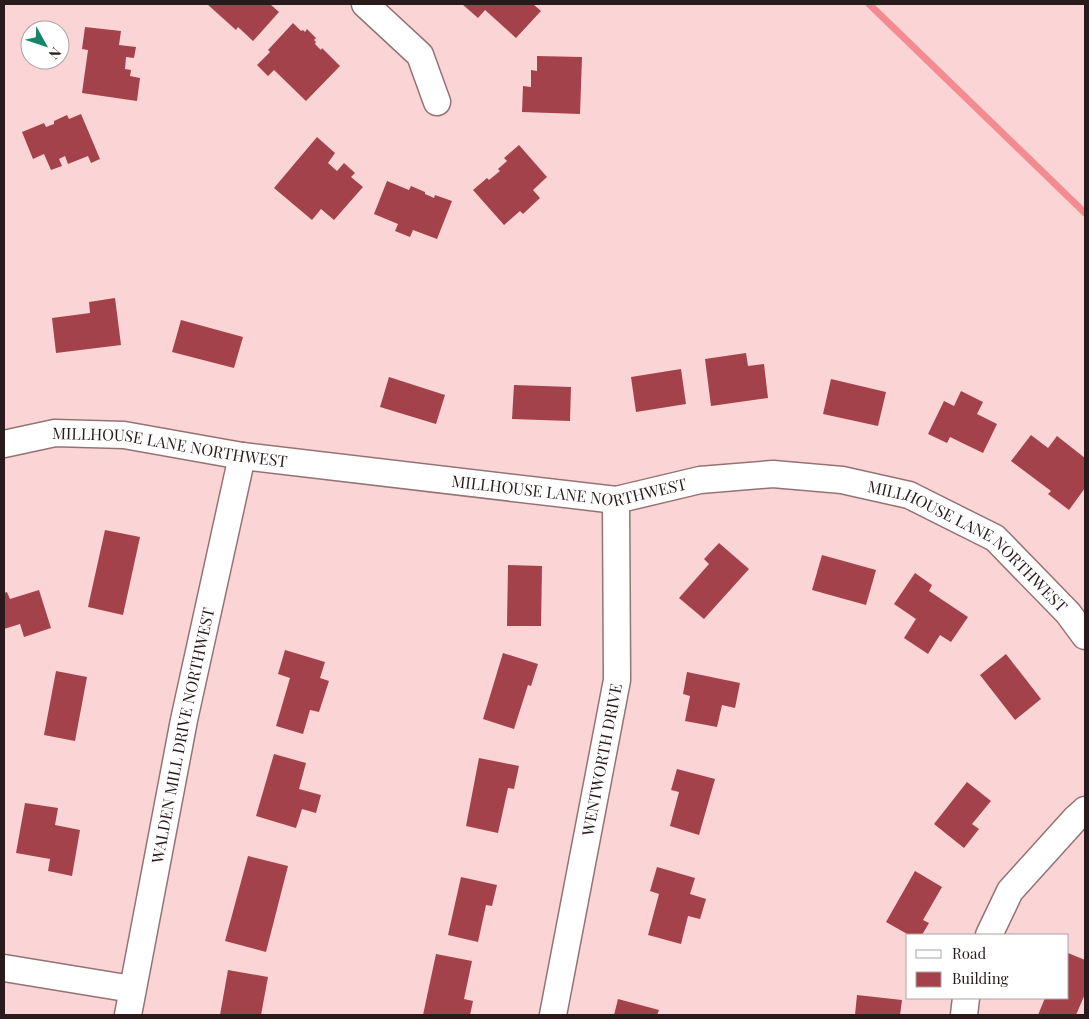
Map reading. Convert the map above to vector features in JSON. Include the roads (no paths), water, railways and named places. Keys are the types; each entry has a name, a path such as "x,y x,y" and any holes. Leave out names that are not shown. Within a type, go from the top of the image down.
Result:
{"street":[{"path":"365,4 420,55 437,102"},
{"name":"MILLHOUSE LANE NORTHWEST","path":"4,444 54,433 124,435 242,456 616,500 700,480 773,474 842,480 909,495 995,538 1068,613 1085,636"},
{"name":"WALDEN MILL DRIVE NORTHWEST","path":"128,1015 184,720 242,456"},
{"name":"WENTWORTH DRIVE","path":"553,1015 617,680 616,500"},
{"path":"989,934 1010,891 1085,810"},
{"path":"4,968 132,989"},
{"path":"964,1015 966,999"}],"waterway":[{"path":"869,4 1085,213"}]}
